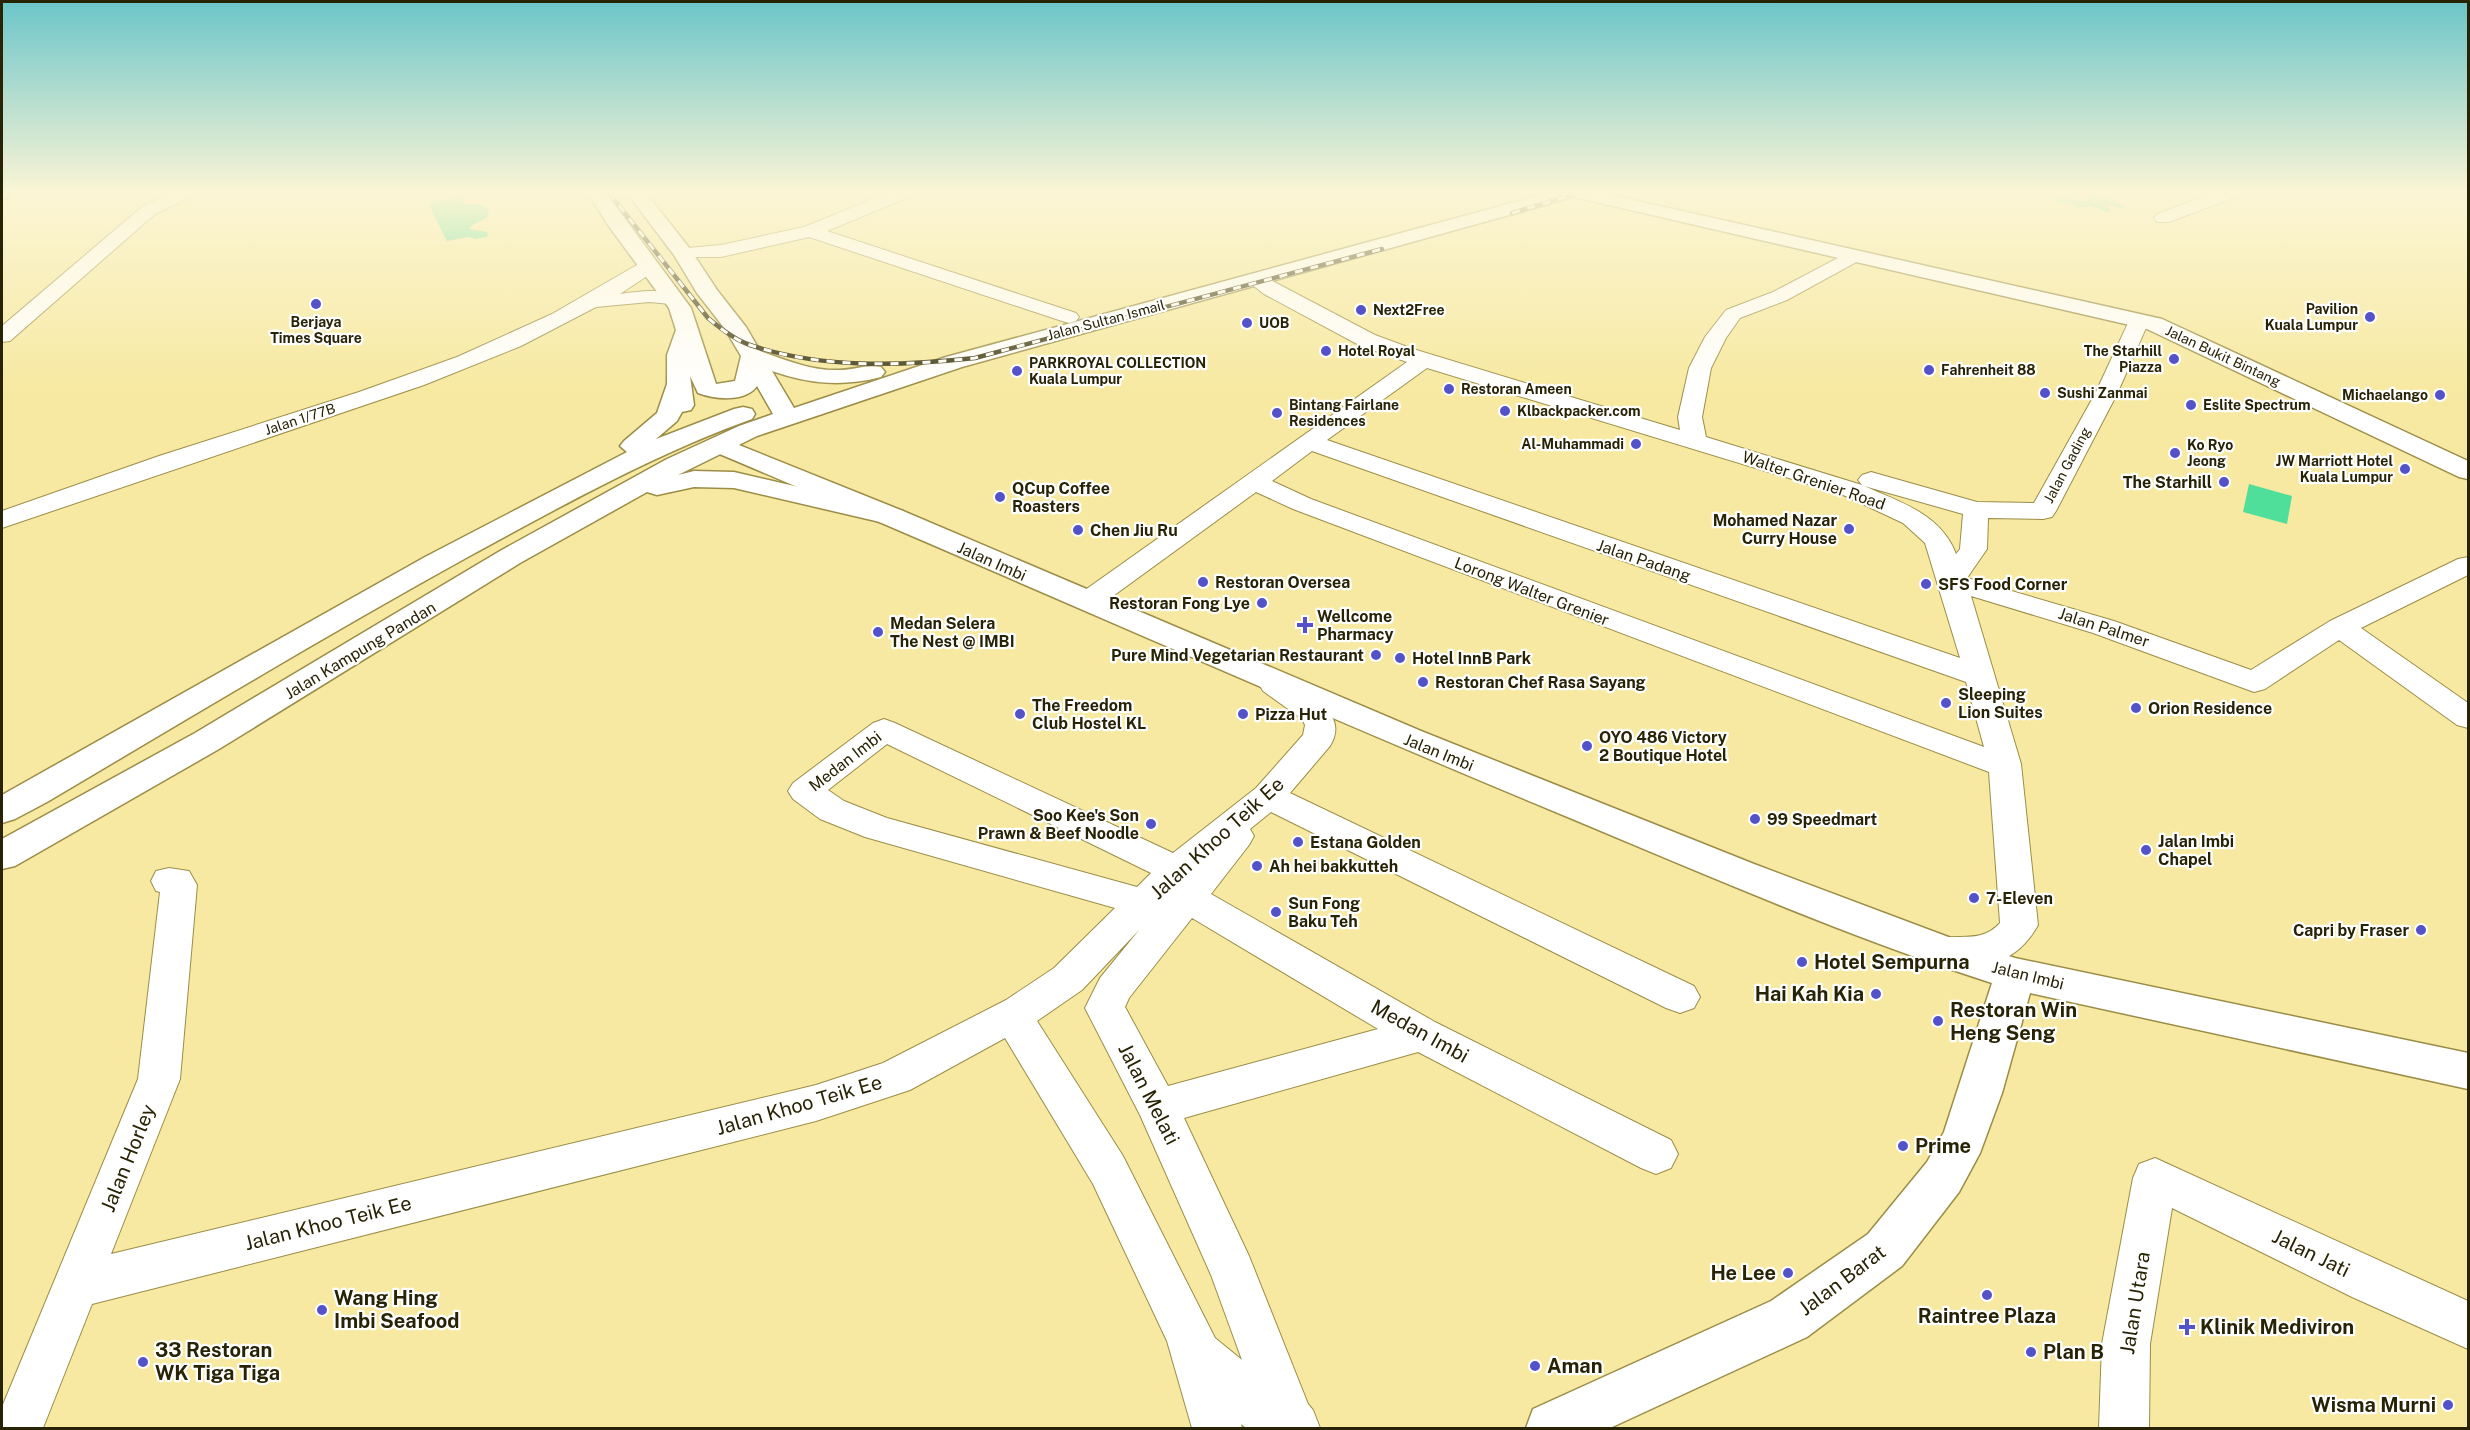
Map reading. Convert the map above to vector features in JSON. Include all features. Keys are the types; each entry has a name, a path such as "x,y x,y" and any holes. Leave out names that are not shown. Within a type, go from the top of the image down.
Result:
{"main road":[{"path":"644,260 680,308 706,388 717,392 746,385 752,356"},
{"path":"2,810 424,569 623,463 698,429 783,410 735,327 687,260"},
{"name":"Jalan Sultan Ismail","path":"719,446 783,410 873,372 1280,260"},
{"name":"Jalan Sultan Ismail","path":"783,410 1329,260"},
{"name":"Jalan Bukit Bintang","path":"1869,260 2139,321 2188,338 2469,471"},
{"name":"Jalan Imbi","path":"687,330 678,355 679,384 686,418 719,446 893,517 1409,740 1741,874 1941,951 2015,974 2469,1071"},
{"path":"752,356 821,378 846,379 873,372"},
{"path":"424,569 439,551 588,473 634,446 668,416 679,384"},
{"name":"Jalan Kampung Pandan","path":"2,856 226,730 510,557 676,465 719,446"},
{"path":"548,537 662,485 694,479 734,480 893,517"},
{"path":"424,569 457,562 569,503 585,501 591,503 585,510 510,557"},
{"name":"Jalan Barat","path":"1552,1428 1789,1319 1886,1250 1943,1177 1964,1139 2015,974"}],"street":[{"path":"2,336 91,260"},
{"path":"897,260 1069,317"},
{"path":"1694,440 1690,417 1700,368 1716,337 1733,314 1780,296 1846,260"},
{"name":"Jalan 1/77B","path":"2,520 95,486 358,401 513,341 592,303 649,266"},
{"name":"Walter Grenier Road","path":"1256,280 1367,340 1850,489 1912,517 1937,540 1950,582 1959,601 2005,764 2019,925 2011,938 1995,949 1970,952 1941,951"},
{"name":"Jalan 1/77B","path":"592,303 649,296 671,298"},
{"name":"Jalan Gading","path":"1976,510 2043,511 2106,394 2139,321"},
{"path":"1088,601 1425,359"},
{"name":"Jalan Padang","path":"1309,442 1980,676"},
{"path":"1725,449 1792,454 1976,510 1973,549 1950,582"},
{"name":"Lorong Walter Grenier","path":"1254,482 1313,509 1963,752 2005,764"},
{"path":"2469,565 2340,627 2469,718"},
{"name":"Jalan Palmer","path":"1950,582 2081,618 2188,655 2254,682 2340,627"},
{"name":"Jalan Khoo Teik Ee","path":"1257,674 1315,713 1321,725 1319,738 1268,796"},
{"name":"Medan Imbi","path":"1146,903 877,828 832,810 805,791 884,730 1182,885 1421,1034 1656,1154"},
{"path":"1268,796 1680,997"},
{"name":"Jalan Melati","path":"1268,796 1182,885 1114,989 1105,1008 1158,1107 1233,1272 1289,1421 1295,1428"},
{"name":"Jalan Horley","path":"18,1428 159,1079 179,885 176,881 169,880"},
{"name":"Jalan Khoo Teik Ee","path":"77,1284 816,1103 895,1077 1012,1016 1068,979 1146,903 1182,885"},
{"path":"1012,1016 1108,1170 1190,1336 1195,1353 1233,1418 1285,1428"},
{"path":"1158,1107 1421,1034"},
{"name":"Jalan Jati","path":"2155,1178 2369,1281 2469,1325"},
{"name":"Jalan Utara","path":"2124,1428 2126,1344 2155,1178"},
{"path":"1233,1418 1258,1336"}],"shaded area":[{"path":"2249,484 2292,496 2287,524 2243,512"}],"railway":[{"path":"662,260 708,318 739,340 777,353 862,364 919,363 975,358 1342,260"}],"place":[{"name":"Berjaya Times Square","path":"316,304"},
{"name":"Next2Free","path":"1361,310"},
{"name":"Pavilion Kuala Lumpur","path":"2370,317"},
{"name":"UOB","path":"1247,323"},
{"name":"Hotel Royal","path":"1326,351"},
{"name":"The Starhill Piazza","path":"2174,359"},
{"name":"Fahrenheit 88","path":"1929,370"},
{"name":"PARKROYAL COLLECTION Kuala Lumpur","path":"1017,371"},
{"name":"Restoran Ameen","path":"1449,389"},
{"name":"Sushi Zanmai","path":"2045,393"},
{"name":"Michaelango","path":"2440,395"},
{"name":"Eslite Spectrum","path":"2191,405"},
{"name":"Klbackpacker.com","path":"1505,411"},
{"name":"Bintang Fairlane Residences","path":"1277,413"},
{"name":"Al-Muhammadi","path":"1636,444"},
{"name":"Ko Ryo Jeong","path":"2175,453"},
{"name":"JW Marriott Hotel Kuala Lumpur","path":"2405,469"},
{"name":"The Starhill","path":"2224,482"},
{"name":"QCup Coffee Roasters","path":"1000,497"},
{"name":"Mohamed Nazar Curry House","path":"1849,529"},
{"name":"Chen Jiu Ru","path":"1078,530"},
{"name":"Restoran Oversea","path":"1203,582"},
{"name":"SFS Food Corner","path":"1926,584"},
{"name":"Restoran Fong Lye","path":"1262,603"},
{"name":"Wellcome Pharmacy","path":"1305,625"},
{"name":"Medan Selera The Nest @ IMBI","path":"878,632"},
{"name":"Pure Mind Vegetarian Restaurant","path":"1376,655"},
{"name":"Hotel InnB Park","path":"1400,658"},
{"name":"Restoran Chef Rasa Sayang","path":"1423,682"},
{"name":"Sleeping Lion Suites","path":"1946,703"},
{"name":"Orion Residence","path":"2136,708"},
{"name":"The Freedom Club Hostel KL","path":"1020,714"},
{"name":"Pizza Hut","path":"1243,714"},
{"name":"OYO 486 Victory 2 Boutique Hotel","path":"1587,746"},
{"name":"99 Speedmart","path":"1755,819"},
{"name":"Soo Kee's Son Prawn & Beef Noodle","path":"1151,824"},
{"name":"Estana Golden","path":"1298,842"},
{"name":"Jalan Imbi Chapel","path":"2146,850"},
{"name":"Ah hei bakkutteh","path":"1257,866"},
{"name":"7-Eleven","path":"1974,898"},
{"name":"Sun Fong Baku Teh","path":"1276,912"},
{"name":"Capri by Fraser","path":"2421,930"},
{"name":"Hotel Sempurna","path":"1802,962"},
{"name":"Hai Kah Kia","path":"1876,994"},
{"name":"Restoran Win Heng Seng","path":"1938,1021"},
{"name":"Prime","path":"1903,1146"},
{"name":"He Lee","path":"1788,1273"},
{"name":"Raintree Plaza","path":"1987,1295"},
{"name":"Wang Hing Imbi Seafood","path":"322,1310"},
{"name":"Klinik Mediviron","path":"2187,1327"},
{"name":"Plan B","path":"2031,1352"},
{"name":"33 Restoran WK Tiga Tiga","path":"143,1362"},
{"name":"Aman","path":"1535,1366"},
{"name":"Wisma Murni","path":"2448,1405"}]}
